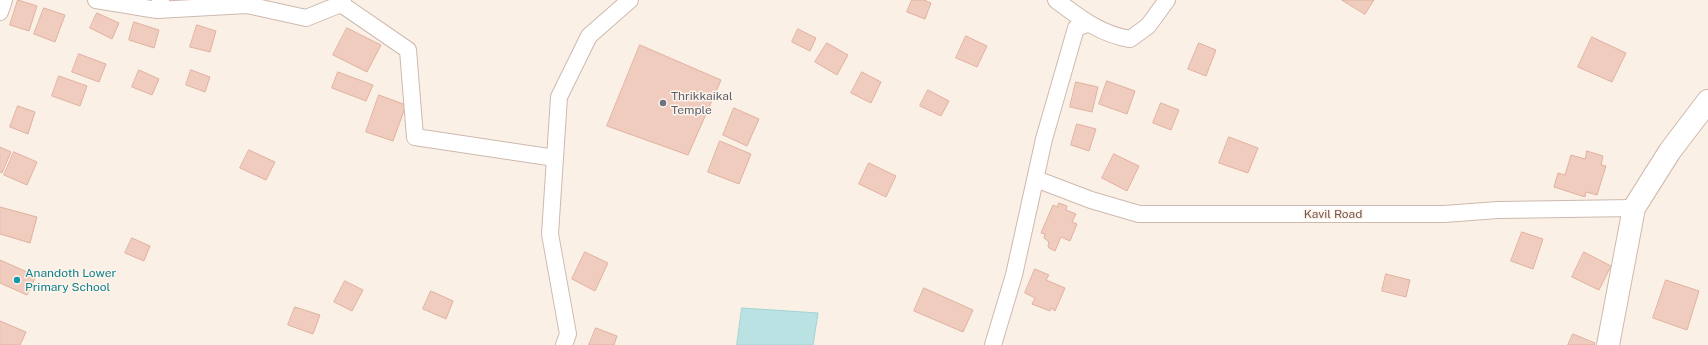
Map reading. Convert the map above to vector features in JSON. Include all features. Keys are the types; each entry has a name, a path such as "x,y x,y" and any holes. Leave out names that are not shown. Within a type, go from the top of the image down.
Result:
{"main road":[{"path":"1608,345 1634,208 1670,151 1708,101"}],"street":[{"path":"0,12 4,0"},
{"path":"96,0 159,5 247,4 306,18 342,2 408,50 415,137 556,158"},
{"path":"564,345 568,334 550,234 559,98 589,36 630,0"},
{"path":"1056,0 1087,24 1117,37 1130,39 1148,26 1167,0"},
{"path":"993,345 1014,275 1044,140 1076,28 1087,24"},
{"name":"Kavil Road","path":"1036,179 1091,200 1139,214 1444,214 1498,210 1634,208"}],"water":[{"path":"742,308 818,313 813,345 737,345"}],"building":[{"path":"18,0 37,6 29,31 10,25"},
{"path":"912,0 924,0 931,3 925,19 907,12"},
{"path":"1342,0 1374,0 1365,14"},
{"path":"44,8 65,15 55,42 34,34"},
{"path":"97,13 119,23 112,39 90,28"},
{"path":"134,22 159,30 154,48 129,40"},
{"path":"197,25 216,31 210,52 190,47"},
{"path":"347,28 381,45 367,72 333,55"},
{"path":"798,29 816,38 810,51 792,42"},
{"path":"966,36 987,46 977,67 956,58"},
{"path":"1592,37 1626,53 1612,82 1578,67"},
{"path":"827,43 848,55 837,75 815,62"},
{"path":"1199,43 1216,50 1206,76 1188,69"},
{"name":"Thrikkaikal Temple","path":"640,45 721,80 688,155 607,126"},
{"path":"79,54 106,64 99,82 72,72"},
{"path":"139,70 159,79 152,95 132,87"},
{"path":"191,70 210,77 205,92 186,85"},
{"path":"338,72 373,85 366,101 332,88"},
{"path":"862,72 881,82 871,103 851,93"},
{"path":"59,76 87,86 80,106 52,96"},
{"path":"1107,81 1135,91 1127,114 1099,104"},
{"path":"1076,82 1098,87 1092,112 1070,107"},
{"path":"928,90 949,101 941,116 920,106"},
{"path":"379,95 406,105 393,141 366,132"},
{"path":"1161,103 1179,110 1171,130 1153,123"},
{"path":"18,106 35,112 28,134 10,127"},
{"path":"734,108 759,119 747,146 723,135"},
{"path":"1077,124 1096,129 1089,151 1071,145"},
{"path":"1229,137 1258,148 1248,173 1219,163"},
{"path":"720,141 751,154 739,184 708,172"},
{"path":"0,147 11,152 2,173 0,172"},
{"path":"249,150 275,162 266,180 240,168"},
{"path":"1587,151 1603,156 1601,165 1606,166 1597,195 1586,192 1585,197 1554,187 1558,173 1565,175 1571,155 1585,159"},
{"path":"14,152 37,162 27,185 4,175"},
{"path":"1114,154 1139,166 1127,191 1102,178"},
{"path":"869,163 896,176 886,197 859,184"},
{"path":"1059,203 1067,206 1066,210 1076,214 1072,222 1077,224 1070,241 1061,237 1055,251 1049,248 1049,242 1044,238 1045,234 1041,233 1053,205 1057,207"},
{"path":"0,207 37,217 30,243 0,234"},
{"path":"1522,232 1543,239 1533,269 1511,261"},
{"path":"132,238 150,246 144,261 125,253"},
{"path":"585,252 608,263 595,291 572,279"},
{"path":"1584,252 1611,266 1599,290 1572,277"},
{"name":"Anandoth Lower Primary School","path":"0,260 36,276 27,295 0,283"},
{"path":"1035,269 1049,275 1046,280 1065,288 1055,311 1051,308 1050,311 1032,304 1035,298 1025,293"},
{"path":"1386,274 1410,280 1406,297 1382,291"},
{"path":"1666,280 1699,291 1687,330 1653,318"},
{"path":"345,281 363,290 352,311 334,302"},
{"path":"924,288 973,310 963,332 914,311"},
{"path":"431,291 453,301 446,319 423,309"},
{"path":"295,307 320,315 313,334 288,325"},
{"path":"0,321 26,332 20,345 0,345"},
{"path":"596,328 617,336 614,345 589,345"},
{"path":"1573,334 1595,343 1594,345 1568,345"}],"place":[{"name":"Thrikkaikal Temple","path":"663,103"},
{"name":"Anandoth Lower Primary School","path":"17,280"}]}
